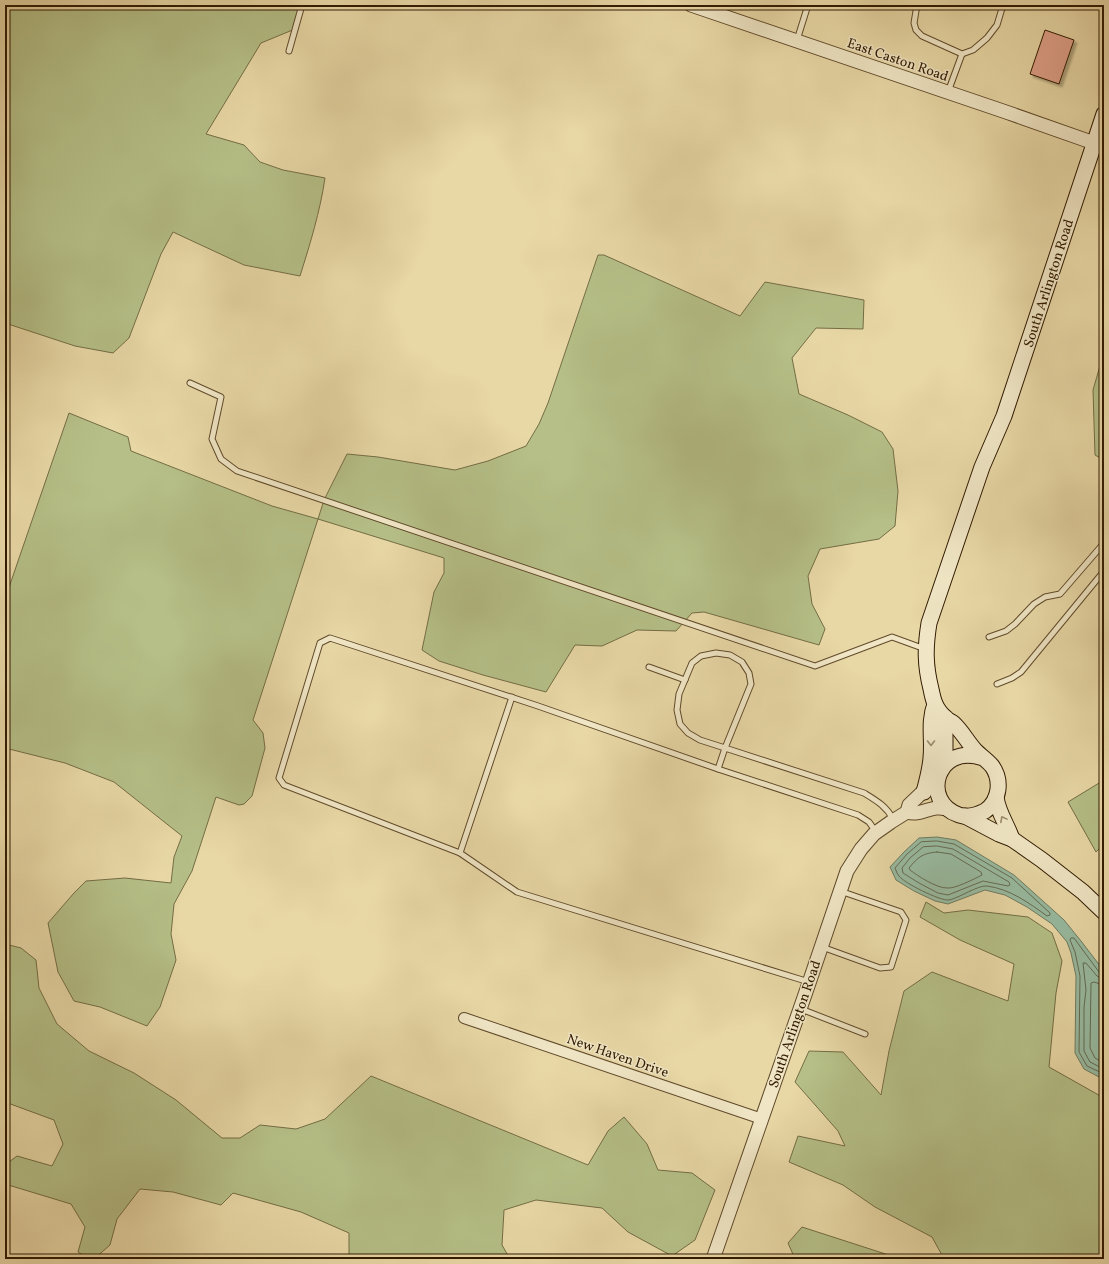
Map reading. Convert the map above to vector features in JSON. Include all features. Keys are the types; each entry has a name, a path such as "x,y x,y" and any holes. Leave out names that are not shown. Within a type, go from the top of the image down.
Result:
{"main road":[{"name":"South Arlington Road","path":"935,704 926,670 926,650 929,623 980,475 1004,416 1104,114"},
{"path":"935,704 946,719 953,723 983,758 991,765 996,773 999,782 998,792 988,809 980,814 970,816 959,815 942,803 938,793 937,783 945,758 946,719"},
{"path":"924,792 931,758 931,715 935,704"},
{"path":"941,771 946,764 954,758 964,755 974,755 983,758"},
{"path":"996,797 999,812 1012,839"},
{"path":"965,816 1012,839 1083,892 1104,912"}],"street":[{"name":"East Caston Road","path":"691,5 1094,143"},
{"name":"South Arlington Road","path":"713,1259 847,870 861,848 876,832 907,812 909,805 924,792 941,771"},
{"name":"South Arlington Road","path":"907,812 914,814 938,808 950,810"},
{"name":"New Haven Drive","path":"464,1018 762,1119"}],"lane":[{"path":"289,51 302,5"},
{"path":"796,41 808,5"},
{"path":"917,5 914,23 916,30 922,36 962,54 973,50 987,38 997,25 1003,5"},
{"path":"948,93 962,54"},
{"path":"190,383 221,397 212,439 221,459 237,471 815,666 892,637 926,650"},
{"path":"989,637 1006,631 1015,624 1034,604 1045,597 1060,594 1104,543"},
{"path":"997,684 1012,678 1021,672 1104,571"},
{"path":"809,982 517,892 460,853 284,785 279,778 320,643 330,638 512,697 718,769 858,815 869,822 876,832"},
{"path":"718,769 725,748 751,684 750,673 742,662 730,655 716,653 701,656 692,663 679,694 677,710 680,724 688,733 700,740 725,748 864,793 879,802 888,810 894,820"},
{"path":"649,667 685,680"},
{"path":"460,853 512,697"},
{"path":"820,947 880,968 891,967 906,920 901,912 839,891"},
{"path":"800,1009 865,1034"}],"shaded area":[{"path":"5,5 302,5 295,29 261,43 206,134 244,145 260,162 283,170 325,178 318,216 300,276 244,265 173,232 161,254 129,338 113,353 75,346 5,323"},
{"path":"598,255 604,255 740,316 765,282 864,300 863,329 816,328 792,358 799,394 848,415 882,432 893,449 898,491 895,526 879,539 820,549 808,576 812,604 825,629 819,645 704,612 692,613 676,631 637,630 602,646 575,645 546,692 483,675 439,661 422,650 434,592 444,573 444,558 318,519 324,500 347,454 378,457 455,470 488,461 526,446 539,424 548,403"},
{"path":"1104,352 1104,460 1095,455 1093,390"},
{"path":"69,413 128,437 131,451 272,506 318,519 253,720 263,733 265,748 252,796 244,804 239,805 216,797 192,871 174,904 171,934 176,960 160,1007 147,1026 100,1007 74,1001 58,972 48,923 86,881 125,878 171,883 174,857 182,836 114,782 65,763 5,748 5,599"},
{"path":"1104,780 1104,844 1096,852 1068,802"},
{"path":"926,902 944,913 968,910 1028,917 1052,933 1062,961 1056,993 1049,1067 1104,1098 1104,1259 941,1259 943,1257 932,1237 875,1207 843,1185 789,1162 798,1136 845,1146 838,1131 795,1082 809,1051 843,1052 881,1095 889,1051 904,991 932,972 1008,1001 1014,964 960,940 920,917"},
{"path":"5,944 21,948 36,960 39,988 57,1024 89,1051 134,1073 176,1100 222,1138 240,1138 260,1125 296,1129 325,1119 371,1076 588,1165 608,1131 624,1117 647,1144 658,1170 692,1173 715,1190 695,1240 672,1256 628,1232 602,1208 536,1200 504,1210 502,1245 510,1259 347,1259 349,1254 349,1233 301,1212 233,1193 221,1205 173,1192 140,1189 117,1219 110,1245 94,1259 89,1259 78,1252 85,1227 71,1204 5,1184 5,1165 17,1156 52,1166 63,1144 54,1120 5,1102"},
{"path":"802,1227 901,1259 795,1259 788,1243"}],"water":[{"path":"937,837 956,840 1014,875 1064,920 1104,971 1104,1078 1084,1069 1075,1053 1076,976 1067,942 1052,924 1027,907 1005,895 985,890 948,904 935,901 896,880 890,867 904,852 919,838"}],"building":[{"path":"1045,30 1074,40 1059,84 1030,74"}]}
